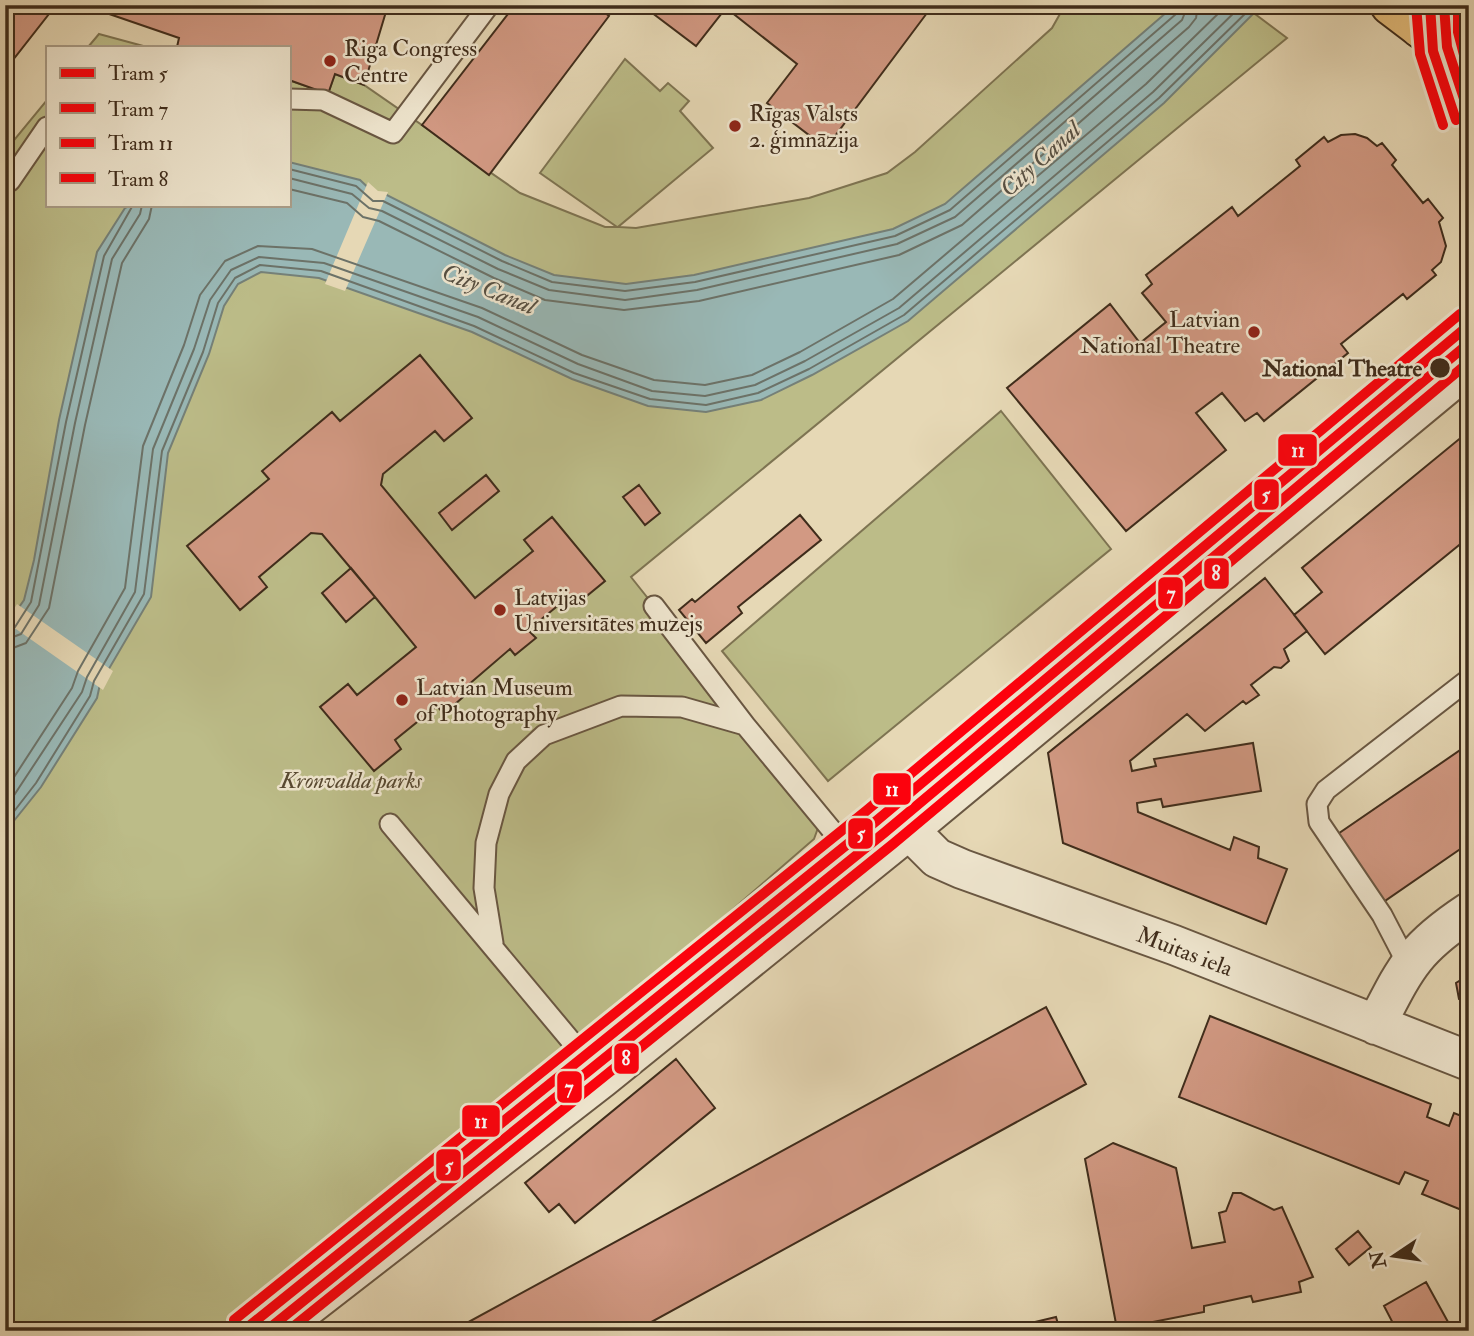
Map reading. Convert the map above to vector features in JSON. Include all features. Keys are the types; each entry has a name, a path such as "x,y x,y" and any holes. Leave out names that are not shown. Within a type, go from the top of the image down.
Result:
{"main road":[{"path":"1390,5 1430,16 1469,65"}],"street":[{"path":"276,1331 602,1078 863,868 1469,366"},
{"name":"Muitas iela","path":"909,830 937,858 962,869 1174,945 1469,1061"},
{"path":"1376,1025 1407,963 1433,936 1469,912"}],"lane":[{"path":"290,99 323,100 393,133 489,5"},
{"path":"10,181 46,128"},
{"path":"654,606 745,725 863,868"},
{"path":"1407,963 1382,915 1319,822 1317,804 1326,790 1469,680"},
{"path":"493,943 484,888 486,843 499,794 516,761 544,735 621,706 682,707 745,725"},
{"path":"390,824 493,943 602,1078"}],"green space":[{"name":"Kronvalda parks","path":"1065,5 1243,5 1287,38 631,577 822,817 814,839 576,1045 228,1331 5,1331 5,151 46,101 46,206 290,206 290,80 328,94 335,74 364,85 520,193 605,227 617,227 540,173 625,59 660,91 668,83 689,101 680,111 713,148 618,227 636,228 809,198 887,173 915,152 1052,28"},
{"path":"99,34 143,46 89,46"},
{"path":"1001,411 1111,549 828,781 722,651"}],"water":[{"name":"City Canal","path":"1175,5 1262,5 1164,103 908,321 812,375 761,400 706,412 648,406 572,379 472,332 319,278 261,272 238,284 224,306 209,354 168,453 151,597 100,684 97,698 41,787 5,832 5,627 24,600 34,560 59,420 97,252 125,208 290,206 290,162 360,180 376,195 383,193 505,255 554,275 626,284 694,275 893,229 945,204"}],"pier":[{"path":"368,182 378,191 388,192 345,291 325,284"},
{"path":"17,604 113,671 103,690 6,622"}],"building":[{"path":"5,5 56,5 5,70"},
{"name":"Riga Congress Centre","path":"83,5 388,5 364,85 335,74 328,94 290,80 290,46 177,46 179,38"},
{"path":"515,5 596,5 609,16 489,175 422,125"},
{"path":"933,5 826,148 767,103 797,64 726,8 696,46 643,6"},
{"name":"Latvian National Theatre","path":"1355,134 1367,138 1377,146 1382,143 1396,160 1392,165 1423,203 1428,199 1443,218 1439,222 1446,246 1441,262 1432,270 1436,275 1407,299 1403,294 1341,344 1348,353 1264,421 1257,413 1245,421 1222,393 1196,413 1226,450 1126,531 1007,388 1110,304 1140,343 1166,322 1142,293 1152,284 1146,275 1232,207 1238,216 1300,166 1296,160 1324,137 1328,142 1341,135"},
{"path":"420,355 472,418 444,441 435,431 383,474 381,485 475,598 533,551 524,540 552,517 605,581 577,604 571,595 528,630 536,638 515,655 510,649 460,692 463,697 444,714 437,706 395,740 401,749 374,771 320,707 348,684 357,695 416,647 375,597 322,534 311,533 259,577 267,587 240,610 187,546 269,479 262,471 332,412 340,421"},
{"path":"1469,431 1469,537 1325,654 1294,615 1322,592 1302,568"},
{"path":"486,475 499,491 452,530 439,513"},
{"path":"639,485 660,513 645,525 623,497"},
{"path":"800,515 821,540 738,607 742,613 706,643 679,610 692,599 695,602"},
{"path":"351,568 375,597 346,622 322,593"},
{"path":"1265,578 1307,631 1284,649 1289,661 1281,668 1274,667 1251,685 1259,695 1246,704 1243,701 1205,731 1187,714 1130,761 1132,771 1156,766 1154,759 1253,743 1261,791 1163,807 1161,799 1137,803 1138,812 1230,850 1234,837 1259,847 1258,858 1287,869 1266,924 1063,843 1048,753"},
{"path":"1469,744 1469,843 1379,905 1332,838"},
{"path":"1469,975 1469,1003 1459,999 1456,983"},
{"path":"1046,1007 1086,1084 635,1331 452,1331"},
{"path":"1210,1016 1431,1104 1427,1117 1449,1126 1454,1113 1469,1119 1469,1213 1422,1194 1428,1181 1405,1172 1399,1184 1179,1097"},
{"path":"676,1059 715,1108 575,1223 559,1204 549,1212 525,1183"},
{"path":"1113,1143 1176,1168 1192,1248 1225,1242 1219,1213 1226,1211 1233,1193 1241,1193 1274,1210 1282,1207 1313,1277 1299,1282 1301,1292 1253,1302 1251,1296 1204,1306 1204,1312 1117,1329 1085,1159"},
{"path":"1358,1231 1371,1247 1349,1265 1336,1249"},
{"path":"1426,1282 1453,1331 1397,1331 1384,1306"},
{"path":"1056,1317 1060,1331 997,1331"}],"tram line":[{"name":"8","path":"1416,5 1420,54 1443,125"},
{"name":"7","path":"1430,5 1433,51 1456,120"},
{"name":"5","path":"1444,5 1447,47 1469,114"},
{"name":"11","path":"1458,6 1458,32 1469,74"},
{"name":"11","path":"234,1320 866,811 1460,314"},
{"name":"5","path":"243,1331 875,822 1469,325"},
{"name":"7","path":"266,1331 884,833 1469,343"},
{"name":"8","path":"288,1331 893,844 1469,362"}],"place":[{"name":"Riga Congress Centre","path":"330,61"},
{"name":"Rīgas Valsts 2. ģimnāzija","path":"735,126"},
{"name":"Latvian National Theatre","path":"1254,332"},
{"name":"National Theatre","path":"1440,368"},
{"name":"Latvijas Universitātes muzejs","path":"500,610"},
{"name":"Latvian Museum of Photography","path":"402,700"}]}
